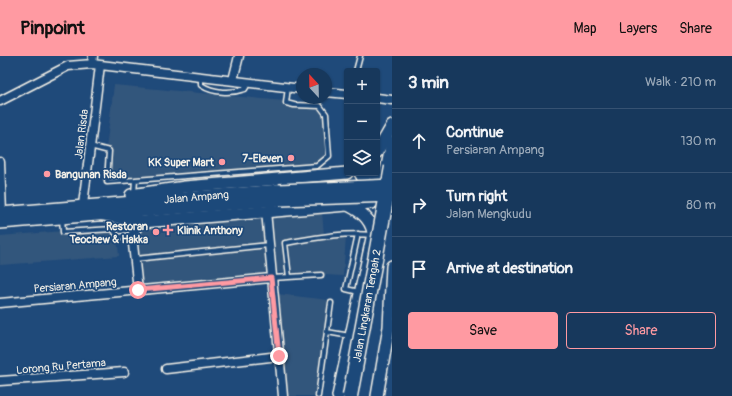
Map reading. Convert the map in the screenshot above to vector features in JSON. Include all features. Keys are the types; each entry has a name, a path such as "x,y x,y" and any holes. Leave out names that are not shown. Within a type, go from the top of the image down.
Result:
{"highway":[{"name":"Jalan Lingkaran Tengah 2","path":"350,396 389,166"},
{"name":"Jalan Lingkaran Tengah 2","path":"359,396 384,206"}],"main road":[{"path":"380,147 392,126"},
{"path":"338,396 374,230 391,189 389,166 392,142"},
{"path":"323,175 344,168"},
{"path":"100,209 134,194 184,187 344,173"},
{"path":"360,204 365,198 366,190 366,183 362,176"},
{"path":"375,176 391,189"},
{"path":"384,206 391,189"},
{"name":"Jalan Ampang","path":"0,216 62,218 100,209 280,195 391,189"},
{"path":"100,209 142,222 371,203 384,206"},
{"name":"Jalan Ampang","path":"0,216 83,205 100,209"},
{"path":"348,205 359,210 374,230"},
{"path":"374,230 381,218 392,217"},
{"path":"377,396 389,327 392,266"}],"street":[{"path":"233,80 239,56"},
{"path":"0,101 68,66 95,62 296,88"},
{"name":"Jalan Risda","path":"83,205 90,146 95,62"},
{"path":"332,93 344,94"},
{"path":"380,98 392,100"},
{"path":"0,162 0,216"},
{"path":"266,211 283,396"},
{"path":"138,290 132,235 142,222"},
{"name":"Persiaran Ampang","path":"0,302 271,278"},
{"path":"166,368 279,356"},
{"name":"Lorong Ru Pertama","path":"0,382 124,372"}],"lane":[{"path":"357,68 360,56"},
{"path":"201,76 201,85 209,90 236,92 245,89 249,82"},
{"path":"90,146 109,151 107,182 317,166 329,156 326,114 320,106 294,105 286,103 288,87"},
{"path":"134,194 135,180"},
{"path":"62,218 63,232 113,229 118,237 132,235"},
{"path":"289,277 285,243 358,234 374,230"},
{"path":"358,234 346,289 360,292"},
{"path":"134,259 268,245"},
{"path":"271,278 321,275"},
{"path":"318,396 331,303"},
{"path":"327,332 351,336"}],"shaded area":[{"path":"114,85 296,102 296,104 317,104 325,115 327,156 316,164 102,181"},
{"path":"322,212 324,235 346,237 343,276 274,272 142,285 137,238 144,225"},
{"path":"116,227 119,256 0,265 0,236"},
{"path":"277,294 329,300 316,396 286,396"}],"place":[{"name":"7-Eleven","path":"291,158"},
{"name":"KK Super Mart","path":"222,162"},
{"name":"Bangunan Risda","path":"47,174"},
{"name":"Klinik Anthony","path":"168,230"},
{"name":"Restoran Teochew & Hakka","path":"156,232"}],"route":[{"path":"138,290 271,278 279,356"}]}
